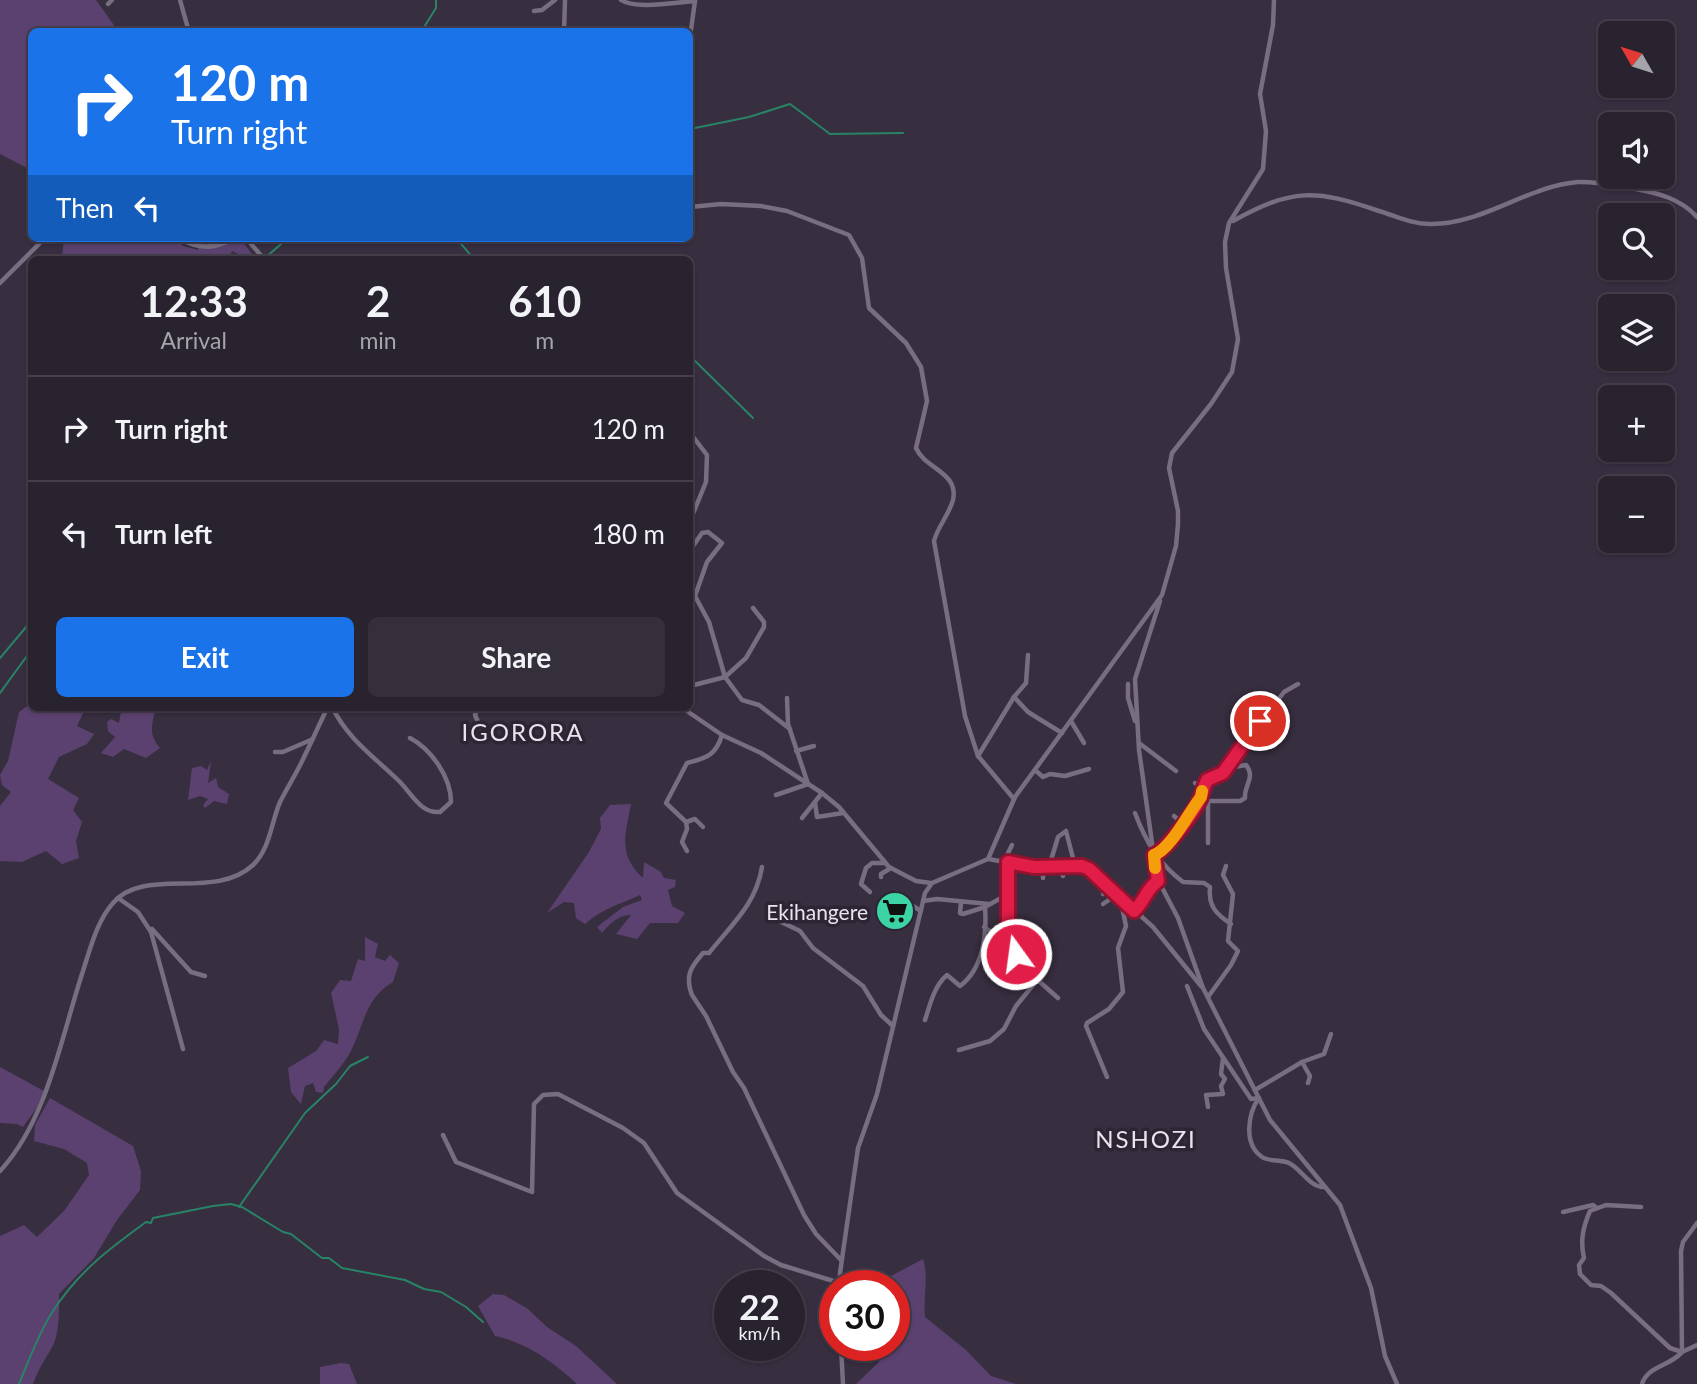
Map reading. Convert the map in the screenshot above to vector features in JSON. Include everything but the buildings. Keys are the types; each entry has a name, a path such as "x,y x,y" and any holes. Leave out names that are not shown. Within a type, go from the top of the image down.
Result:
{"street":[{"path":"180,0 188,28"},
{"path":"534,10 542,10 555,0"},
{"path":"564,28 565,0"},
{"path":"621,0 626,4 695,0 691,28"},
{"path":"1275,0 1260,94 1265,131 1263,169 1229,223 1225,242 1226,268 1238,339 1232,372 1211,404 1172,453 1169,468 1178,511 1176,546 1135,679 1138,742 1158,881 1178,918 1203,988 1276,1129 1340,1205 1367,1277 1380,1322 1386,1360 1397,1384"},
{"path":"1229,223 1281,198 1319,194 1414,223 1439,224 1457,221 1538,192 1579,182 1654,192 1676,201 1697,218"},
{"path":"693,207 721,204 788,211 849,235 862,258 869,308 906,344 921,367 926,401 916,448 923,460 946,475 953,487 953,502 937,528 934,541 965,716 978,756 999,786 1014,799"},
{"path":"0,283 41,242"},
{"path":"186,242 205,247 227,242"},
{"path":"249,242 261,256"},
{"path":"693,515 706,481 707,455 694,438"},
{"path":"693,546 702,533 708,532 722,543 707,562 695,596 709,622 725,677 742,699 758,705 790,729"},
{"path":"988,859 1014,799 1162,595"},
{"path":"693,684 725,677 746,658 764,627 764,622 753,608"},
{"path":"978,756 1014,697 1027,683 1028,654"},
{"path":"1128,684 1128,698 1138,726"},
{"path":"1227,768 1284,692 1297,684"},
{"path":"1014,697 1034,716 1062,733"},
{"path":"787,698 790,729 808,784"},
{"path":"0,1171 16,1150 47,1094 58,1048 102,919 118,898 147,887 209,884 228,880 253,865 262,853 279,805 328,711"},
{"path":"333,711 350,736 400,781 412,798 434,813 440,812 451,802 447,781 421,743 410,738"},
{"path":"476,711 475,715 483,742"},
{"path":"687,711 722,735 761,753 822,793 844,813 891,868 920,881 932,883"},
{"path":"1071,721 1084,743"},
{"path":"687,850 682,842 687,829 686,821 666,803 687,763 710,757 719,746 722,735"},
{"path":"275,752 284,752 313,739"},
{"path":"1138,742 1176,771"},
{"path":"796,751 814,746"},
{"path":"1154,855 1161,852 1201,801 1207,780 1227,768 1246,765 1249,769 1251,774 1245,788 1245,798 1240,802 1201,801"},
{"path":"1034,770 1043,777 1050,774 1065,776 1089,769"},
{"path":"1195,783 1203,788"},
{"path":"776,795 808,784"},
{"path":"802,818 822,793"},
{"path":"1201,801 1208,804 1208,843"},
{"path":"815,802 817,817 844,813"},
{"path":"1135,813 1154,855 1161,858 1183,881 1204,883 1210,887 1209,900 1217,914 1231,923"},
{"path":"1174,816 1182,822"},
{"path":"686,821 695,820 704,827"},
{"path":"1043,878 1058,837 1066,831 1075,866"},
{"path":"1012,845 1008,862 1008,942 1023,967 1058,998"},
{"path":"841,1270 858,1149 877,1094 925,893 932,883 988,859 1046,867 1075,866 1089,869 1164,938 1178,960 1203,988"},
{"path":"870,892 861,884 866,868 873,863 886,863"},
{"path":"762,866 758,889 745,911 709,953 703,953 692,966 687,980 692,995 763,1126 804,1215 842,1261"},
{"path":"1059,866 1063,876"},
{"path":"1208,997 1238,951 1228,942 1233,894 1223,875 1226,866"},
{"path":"881,877 881,874 891,868"},
{"path":"920,881 925,893"},
{"path":"1134,911 1142,902 1146,891 1158,881"},
{"path":"1102,894 1110,888"},
{"path":"897,893 899,902 908,903 921,911"},
{"path":"961,904 962,914 987,906 1010,893"},
{"path":"1103,904 1118,896"},
{"path":"1107,1077 1086,1026 1109,1009 1123,992 1118,948 1126,926 1118,896"},
{"path":"118,898 138,912 191,972 205,976"},
{"path":"923,901 937,899 987,906"},
{"path":"925,1020 943,978 947,975 960,986 976,971 982,954 987,906"},
{"path":"777,920 800,931 813,948 863,986 881,1015 893,1026"},
{"path":"149,926 183,1049"},
{"path":"984,927 993,933 998,945 1008,942"},
{"path":"998,980 1020,962"},
{"path":"959,1050 990,1041 1004,1029 1016,1006 1038,979"},
{"path":"1187,986 1204,1029 1251,1099 1259,1098"},
{"path":"1255,1090 1302,1062 1324,1054 1331,1034"},
{"path":"1208,1107 1206,1096 1223,1094 1221,1086 1225,1079 1220,1068 1223,1057"},
{"path":"1302,1062 1310,1076 1308,1083"},
{"path":"443,1135 456,1162 532,1192 534,1104 543,1095 558,1094 623,1128 644,1143 677,1194 764,1256 819,1278"},
{"path":"1259,1098 1251,1108 1249,1133 1254,1147 1263,1158 1288,1162 1314,1184 1323,1187"},
{"path":"1563,1212 1593,1205 1598,1208"},
{"path":"1641,1207 1606,1205 1590,1211 1581,1245 1584,1258 1578,1265 1580,1274 1591,1285 1601,1286 1611,1293 1670,1348 1682,1352"},
{"path":"1682,1352 1681,1251 1683,1242 1697,1223"},
{"path":"1642,1384 1650,1371 1677,1359 1682,1352 1697,1345"},
{"path":"842,1361 843,1384"}],"shaded area":[{"path":"0,0 96,0 116,28 28,28 28,168 0,154"},
{"path":"64,242 179,242 183,246 198,250 197,242 243,242 253,256 243,256 232,251 230,256 62,256"},
{"path":"28,705 28,711 84,711 77,726 94,734 87,744 59,757 48,779 79,798 73,810 82,822 76,841 79,858 62,864 46,851 22,862 0,861 0,806 11,792 2,785 0,775 8,761 19,712"},
{"path":"155,711 152,733 160,748 146,758 124,749 113,757 101,753 115,737 108,731 107,722 111,719 119,723 121,712"},
{"path":"211,761 208,783 216,778 218,787 229,794 227,804 214,801 205,808 203,805 208,799 200,796 188,800 192,768 201,766 207,770"},
{"path":"631,804 625,844 630,861 643,878 644,862 661,872 664,878 676,880 675,887 668,890 672,906 685,913 678,923 650,923 637,939 616,934 631,915 627,915 615,920 602,933 597,927 623,907 642,900 640,895 605,910 585,924 576,918 574,903 564,902 547,913 589,852 601,829 600,818 610,805"},
{"path":"365,937 378,944 375,957 385,961 390,955 399,963 393,982 376,996 351,1051 324,1087 323,1093 316,1092 313,1083 305,1086 301,1104 291,1092 288,1068 316,1051 324,1040 338,1044 339,1029 331,993 340,980 351,981 358,959 365,961"},
{"path":"0,1067 44,1091 36,1109 23,1127 0,1123"},
{"path":"50,1098 133,1146 141,1171 140,1190 117,1220 94,1258 59,1294 56,1337 33,1384 0,1384 0,1236 24,1225 37,1237 64,1211 89,1175 87,1163 64,1149 34,1141 35,1125"},
{"path":"923,1259 926,1273 925,1317 966,1350 991,1376 1016,1384 856,1384 879,1361 910,1361 910,1270 902,1270"},
{"path":"493,1294 504,1295 528,1309 547,1327 576,1346 617,1384 577,1384 539,1354 518,1343 495,1336 478,1306"},
{"path":"349,1364 357,1384 320,1384 320,1367"}],"waterway":[{"path":"424,28 436,8 436,0"},
{"path":"693,128 749,117 790,104 830,134 903,133"},
{"path":"267,256 283,242"},
{"path":"459,242 471,256"},
{"path":"693,359 753,418"},
{"path":"0,658 28,625"},
{"path":"0,693 28,654"},
{"path":"239,1207 305,1113 336,1084 350,1066 368,1057"},
{"path":"19,1384 53,1311 73,1284 95,1262 146,1222 151,1223 153,1218 213,1206 231,1204 242,1207 283,1232 291,1234 322,1258 329,1258 342,1268 405,1280 424,1289 441,1292 466,1307 483,1322"}],"slow traffic":[{"path":"1155,868 1154,855 1161,852 1171,839 1201,797 1202,791"}],"place":[{"name":"Ekihangere","path":"895,911"}],"district":[{"name":"IGORORA","path":"523,731"},
{"name":"NSHOZI","path":"1146,1138"}],"route":[{"path":"1016,954 1008,942 1008,862 1034,867 1082,866 1089,869 1134,911 1142,902 1146,891 1158,881 1154,855 1161,852 1201,797 1207,780 1223,773 1245,746 1260,721"}]}
